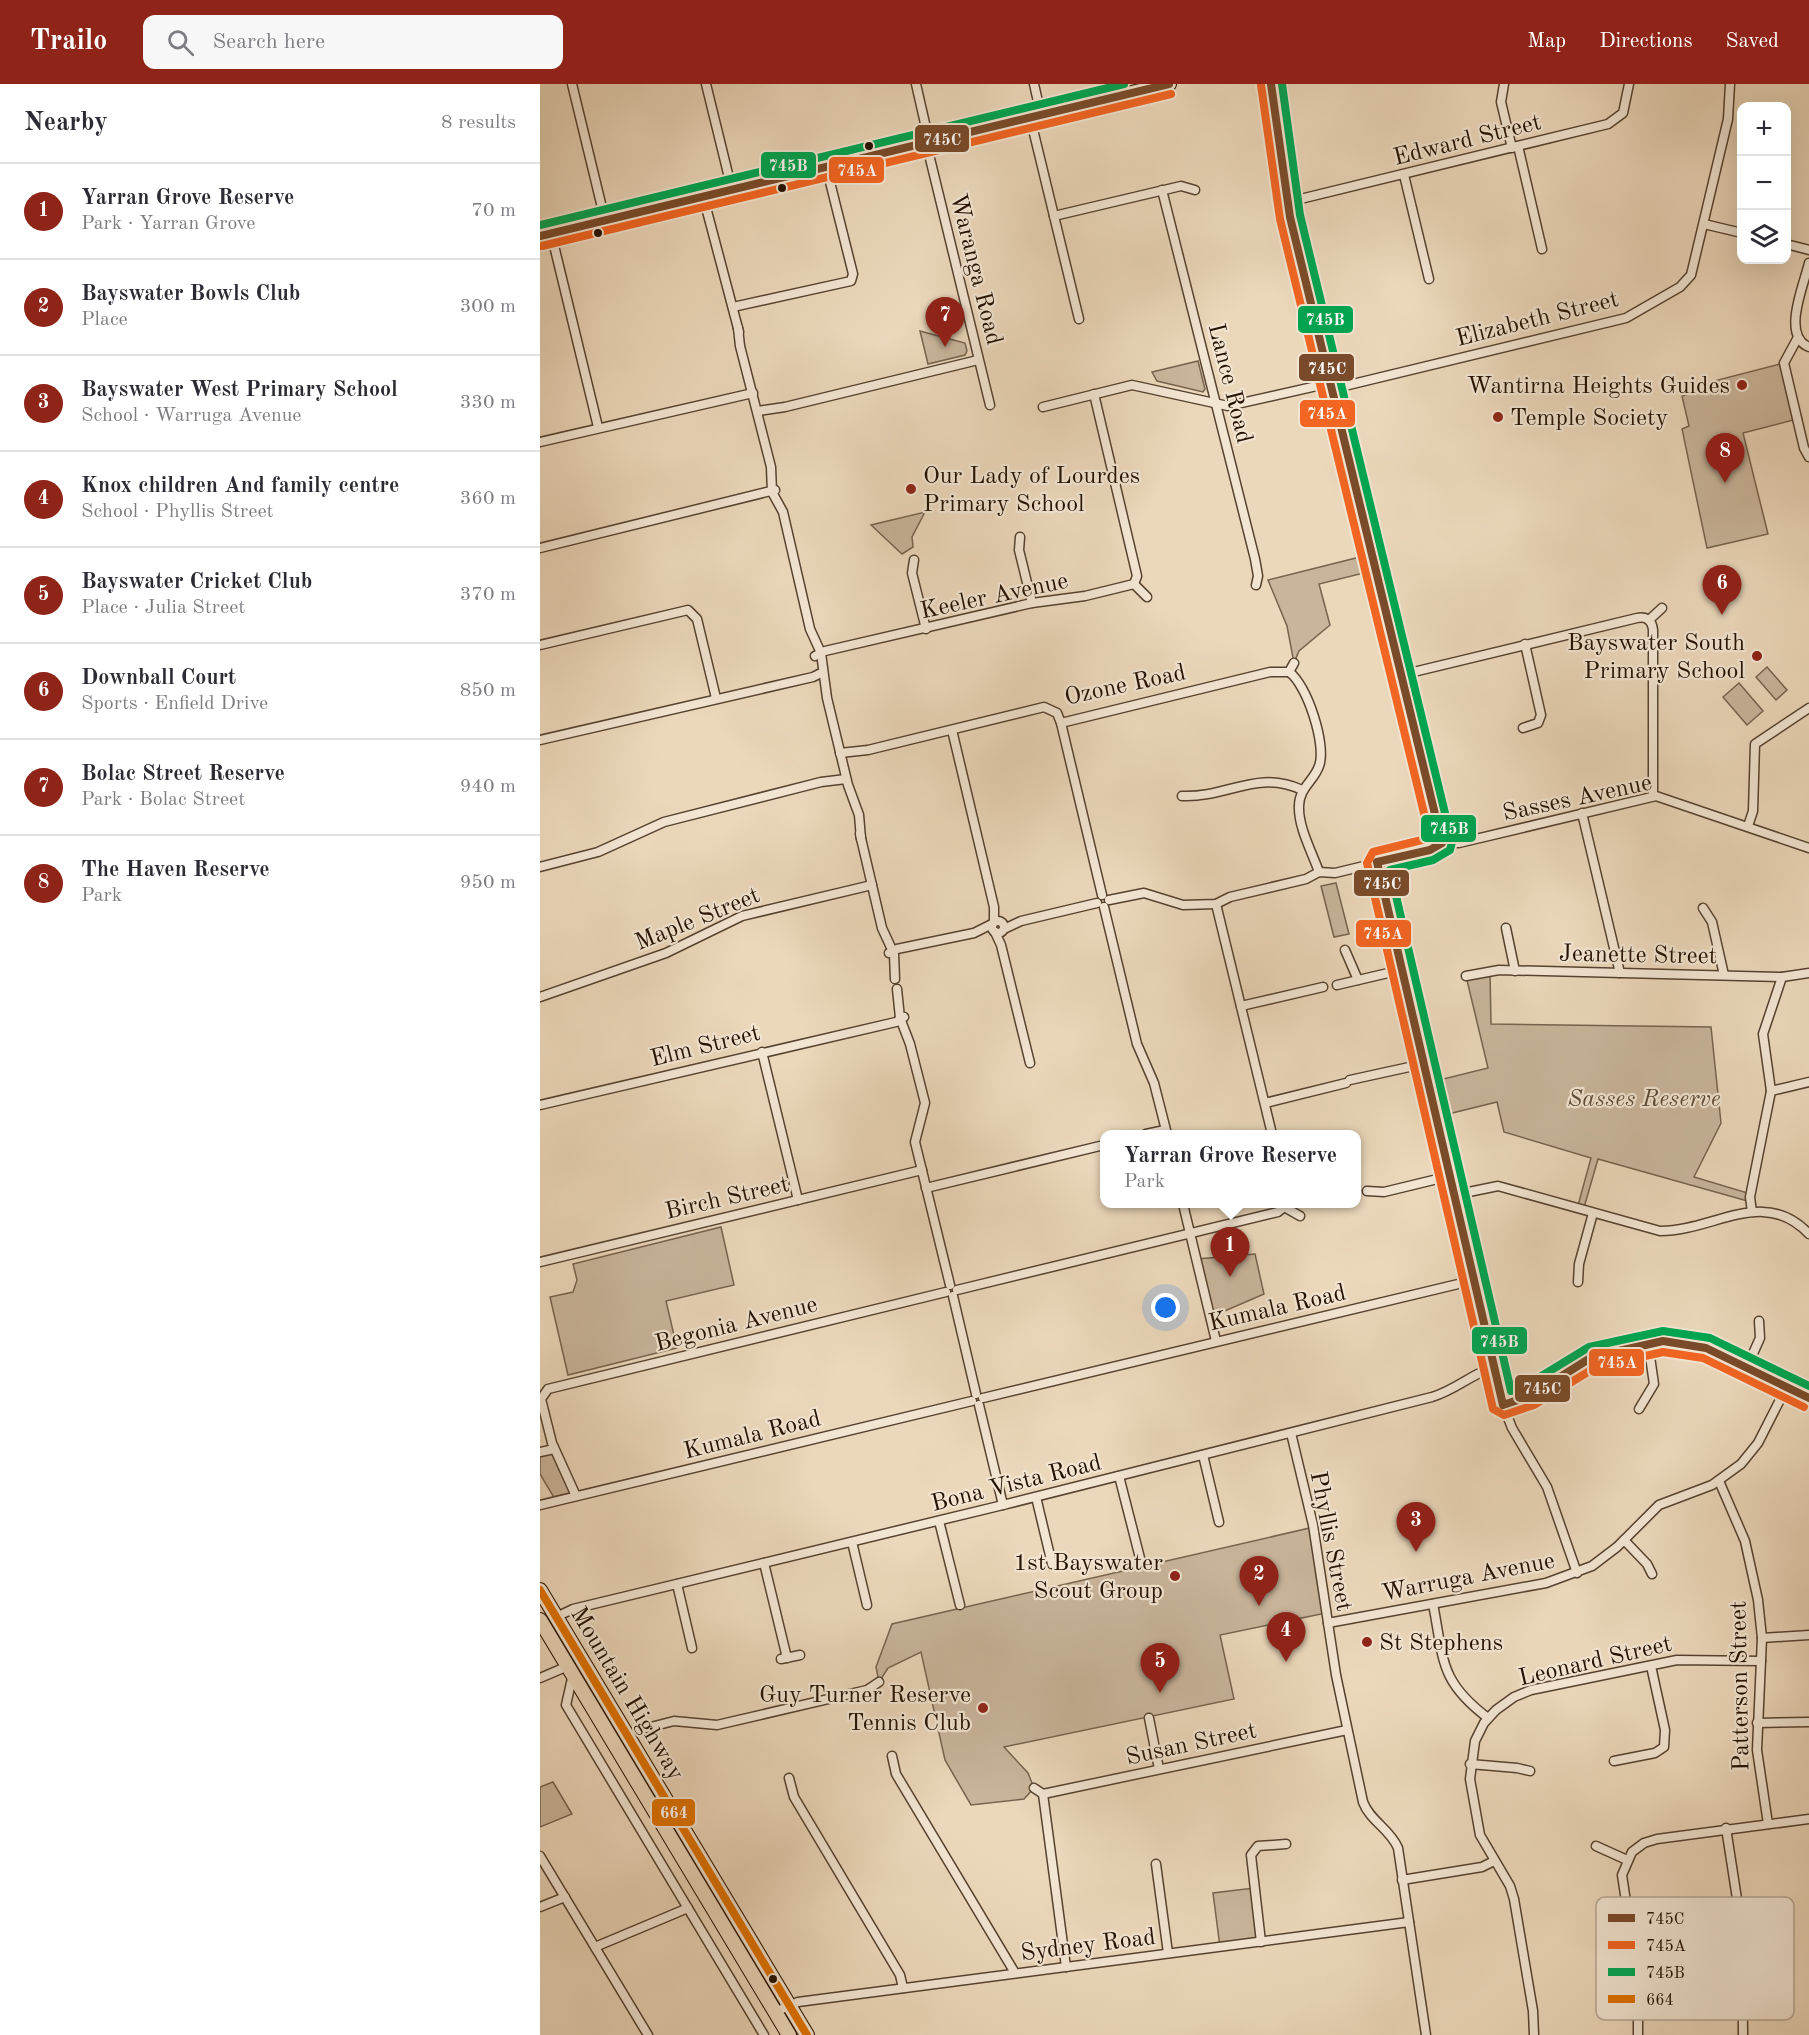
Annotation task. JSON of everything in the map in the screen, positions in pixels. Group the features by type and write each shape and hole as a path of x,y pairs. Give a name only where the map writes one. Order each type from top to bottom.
{"main road":[{"path":"545,235 1169,84"},
{"name":"Mountain Highway","path":"540,1590 807,2035"},
{"name":"Mountain Highway","path":"542,1623 789,2035"}],"street":[{"path":"572,84 605,220"},
{"path":"706,84 732,190"},
{"name":"Waranga Road","path":"916,84 990,405"},
{"path":"1034,84 1035,116 1054,216 1079,319"},
{"path":"1271,84 1288,202 1442,843"},
{"path":"1504,84 1501,102 1542,249"},
{"name":"Edward Street","path":"1288,202 1582,131 1618,119 1626,105 1629,84"},
{"name":"Elizabeth Street","path":"1043,407 1132,385 1217,404 1236,405 1331,386 1631,316 1688,280 1704,224 1728,119 1730,84"},
{"path":"734,310 851,281 853,274 826,166"},
{"path":"1404,175 1430,279"},
{"path":"1054,216 1181,186 1195,190"},
{"name":"Lance Road","path":"1162,190 1255,559 1258,576 1256,585"},
{"path":"706,196 738,328 748,357 752,387 771,467 776,477 774,492 783,512 810,629 819,655 818,673 827,698 884,941 892,953 890,967 903,1004 901,1018 910,1031 910,1044 925,1104 924,1117 915,1138 1004,1505"},
{"path":"1704,224 1737,233"},
{"path":"545,235 598,427"},
{"path":"1791,245 1809,250"},
{"path":"1809,263 1794,324 1798,340 1809,347"},
{"path":"1798,340 1784,363 1804,448 1809,458"},
{"path":"758,413 978,360"},
{"path":"540,441 729,396 752,387"},
{"path":"1094,394 1137,576 1134,584 1147,597"},
{"path":"540,548 774,492"},
{"path":"1020,537 1019,550 1032,603"},
{"path":"914,560 912,573 926,629"},
{"name":"Keeler Avenue","path":"819,655 1032,603 1085,596 1134,584"},
{"path":"1649,620 1662,608"},
{"path":"540,645 688,610 697,619 716,698"},
{"path":"1401,675 1637,618 1649,620"},
{"path":"1649,620 1653,630 1653,796"},
{"path":"1523,728 1538,723 1541,715 1525,644"},
{"path":"1294,663 1289,672 1299,682 1321,739 1319,767 1302,790 1299,799 1300,816 1319,872"},
{"name":"Ozone Road","path":"841,756 1044,707 1057,713 1061,723 1270,672 1289,672"},
{"path":"540,740 818,673"},
{"path":"1749,826 1753,811 1755,744 1809,708"},
{"path":"1061,723 1136,1041 1153,1079 1166,1130"},
{"path":"952,730 1029,1062"},
{"path":"540,867 598,852 664,822 821,782 846,779"},
{"path":"1182,796 1198,797 1269,780 1282,782 1302,790"},
{"name":"Sasses Avenue","path":"892,953 1144,893 1183,905 1216,904 1230,897 1306,879 1319,872 1335,873 1430,850 1442,843 1459,843 1653,796 1671,799 1809,848"},
{"path":"1582,813 1620,973"},
{"path":"1377,862 1503,1405 1512,1428 1547,1486 1577,1573"},
{"name":"Maple Street","path":"540,997 666,953 742,916 872,885"},
{"path":"1216,904 1271,1130"},
{"path":"1703,908 1712,922 1724,975"},
{"path":"1506,928 1515,971"},
{"path":"1345,950 1358,980"},
{"path":"1337,985 1401,970"},
{"name":"Jeanette Street","path":"1466,976 1493,970 1782,977 1809,973"},
{"path":"1752,1212 1750,1197 1771,1091 1763,1034 1782,977"},
{"path":"1241,1006 1323,987"},
{"name":"Elm Street","path":"540,1105 901,1018"},
{"path":"762,1052 798,1200"},
{"path":"1265,1103 1361,1077 1423,1064"},
{"path":"1361,1077 1364,1087"},
{"path":"1771,1091 1809,1083"},
{"path":"926,1188 1100,1145"},
{"name":"Birch Street","path":"540,1262 922,1170"},
{"path":"1367,1191 1384,1192 1450,1176"},
{"path":"1454,1195 1498,1186 1645,1228 1667,1231 1752,1212 1781,1213 1808,1231"},
{"path":"1184,1208 1216,1341"},
{"name":"Begonia Avenue","path":"554,1449 542,1399 544,1392 550,1388 1278,1212 1284,1208"},
{"name":"Begonia Avenue","path":"1290,1208 1300,1216"},
{"path":"1578,1282 1579,1264 1593,1213"},
{"name":"Kumala Road","path":"540,1505 1475,1280"},
{"path":"1747,1367 1760,1338 1759,1322"},
{"path":"1503,1405 1530,1396 1586,1360 1648,1343 1668,1341 1694,1344 1809,1398"},
{"path":"1639,1408 1654,1384 1648,1343"},
{"name":"Bona Vista Road","path":"542,1623 573,1609 1004,1505 1445,1394 1485,1370 1495,1367"},
{"name":"Warruga Avenue","path":"1328,1623 1546,1583 1577,1573 1600,1561 1659,1505 1719,1481 1741,1464 1754,1449 1787,1386"},
{"name":"Phyllis Street","path":"1291,1433 1313,1525 1347,1730 1363,1802 1369,1814 1394,1839 1426,2035"},
{"path":"540,1452 554,1449 576,1496"},
{"path":"1203,1455 1220,1522"},
{"path":"1119,1476 1141,1562"},
{"name":"Patterson Street","path":"1719,1481 1748,1550 1758,1600 1762,1638 1757,1724 1758,1765 1767,1824"},
{"path":"1036,1497 1052,1564"},
{"path":"939,1521 960,1605"},
{"path":"1624,1540 1647,1564 1652,1574"},
{"path":"852,1542 867,1605"},
{"path":"764,1563 784,1658 800,1655"},
{"path":"677,1584 692,1648"},
{"path":"1433,1604 1445,1666 1452,1684 1461,1695 1488,1718"},
{"path":"1762,1638 1809,1635"},
{"name":"Leonard Street","path":"1534,2035 1533,2011 1516,1908 1510,1886 1478,1830 1470,1764 1475,1741 1488,1718 1510,1700 1527,1692 1651,1666 1691,1659 1761,1661"},
{"path":"1614,1761 1655,1753 1664,1747 1665,1730 1651,1666"},
{"path":"540,1678 570,1670 566,1705 764,2035"},
{"path":"639,1730 674,1721 717,1725 867,1690 879,1682"},
{"path":"1149,1718 1160,1769"},
{"path":"1757,1724 1809,1722"},
{"name":"Susan Street","path":"1042,1794 1347,1730"},
{"path":"892,1756 896,1774 1015,1973"},
{"path":"1470,1764 1517,1768 1530,1772"},
{"path":"789,1778 794,1797 900,1975 903,1988"},
{"path":"1034,1788 1042,1794 1066,1967"},
{"path":"1625,1897 1622,1881 1627,1860 1636,1848 1648,1841 1726,1828 1809,1819"},
{"path":"1726,1828 1736,1897"},
{"path":"1261,1941 1251,1855 1258,1846 1286,1844"},
{"path":"1596,1846 1627,1860"},
{"path":"540,1856 648,2035"},
{"path":"1402,1880 1482,1867 1494,1861"},
{"path":"1156,1864 1168,1953"},
{"path":"540,1907 565,1897"},
{"path":"595,1947 688,1908"},
{"name":"Sydney Road","path":"775,2012 788,2004 1409,1922"}],"green space":[{"path":"920,331 965,343 967,351 965,355 928,364"},
{"path":"1198,361 1205,389 1203,392 1157,381 1152,372"},
{"path":"1784,363 1797,419 1743,433 1768,534 1707,548 1682,429 1689,426 1682,396 1712,388 1714,381"},
{"path":"925,512 912,537 913,547 902,554 871,525"},
{"path":"1372,554 1376,570 1319,584 1330,625 1299,651 1294,663 1287,626 1268,580"},
{"path":"1767,667 1787,690 1776,700 1756,677"},
{"path":"1739,683 1763,711 1747,725 1723,697"},
{"path":"1336,883 1349,934 1334,937 1321,886"},
{"name":"Sasses Reserve","path":"1490,971 1491,1024 1711,1027 1721,1123 1694,1177 1751,1194 1751,1202 1598,1159 1583,1211 1577,1209 1591,1158 1504,1132 1497,1102 1436,1117 1427,1083 1488,1068 1466,976"},
{"path":"721,1227 734,1285 666,1301 677,1348 568,1375 550,1297 573,1292 577,1280 573,1264"},
{"path":"1255,1254 1264,1294 1211,1317 1197,1259"},
{"path":"554,1449 576,1496 556,1501 540,1474 540,1452"},
{"path":"1314,1527 1326,1613 1220,1635 1234,1699 1004,1747 1028,1773 1034,1788 1024,1799 971,1805 945,1760 921,1652 888,1668 879,1682 876,1667 892,1624"},
{"path":"553,1782 572,1814 540,1827 540,1787"},
{"path":"1254,1888 1261,1942 1220,1947 1213,1893"}],"transit line":[{"name":"745B","path":"540,225 1124,84"},
{"name":"745C","path":"540,236 1169,84"},
{"name":"745C","path":"1271,84 1290,217 1442,843 1430,850 1377,862 1503,1405 1530,1396 1592,1357 1663,1341 1706,1348 1809,1398"},
{"name":"745B","path":"1282,84 1300,215 1452,842 1450,850 1433,860 1390,870 1511,1391 1525,1386 1589,1347 1663,1331 1710,1338 1809,1386"},
{"name":"745A","path":"1261,85 1280,219 1430,838 1373,852 1367,863 1493,1409 1504,1415 1534,1405 1596,1367 1663,1352 1703,1358 1804,1407"},
{"name":"745A","path":"542,246 1171,94"},
{"name":"664","path":"540,1590 807,2035"}],"place":[{"name":"Bolac Street Reserve","path":"945,347"},
{"name":"Wantirna Heights Guides","path":"1742,385"},
{"name":"Temple Society","path":"1498,417"},
{"name":"The Haven Reserve","path":"1725,483"},
{"name":"Our Lady of Lourdes Primary School","path":"911,489"},
{"name":"Downball Court","path":"1722,615"},
{"name":"Bayswater South Primary School","path":"1757,656"},
{"name":"Yarran Grove Reserve","path":"1230,1277"},
{"name":"Bayswater West Primary School","path":"1416,1552"},
{"name":"1st Bayswater Scout Group","path":"1175,1576"},
{"name":"Bayswater Bowls Club","path":"1259,1606"},
{"name":"St Stephens","path":"1367,1642"},
{"name":"Knox children And family centre","path":"1286,1662"},
{"name":"Bayswater Cricket Club","path":"1160,1693"},
{"name":"Guy Turner Reserve Tennis Club","path":"983,1708"}]}
